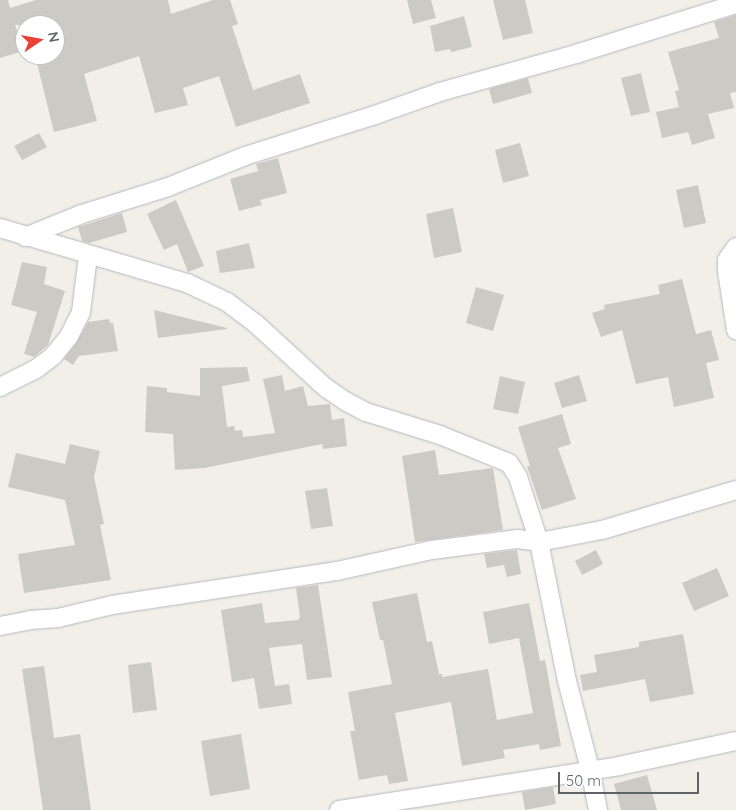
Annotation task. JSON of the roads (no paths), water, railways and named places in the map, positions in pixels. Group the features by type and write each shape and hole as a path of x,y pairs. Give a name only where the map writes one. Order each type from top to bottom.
{"street":[{"path":"24,237 82,214 168,187 245,156 375,115 440,92 576,54 736,4"},
{"path":"0,228 88,256 187,283 227,302 255,323 326,388 345,401 366,412 440,435 509,463 518,477 539,542 567,681 590,769 598,810"},
{"path":"736,247 727,260 736,330"},
{"path":"0,387 36,369 53,356 69,336 81,312 88,256"},
{"path":"0,626 30,620 58,618 112,605 337,571 432,550 518,539 539,542 602,530 736,490"},
{"path":"340,810 590,769 619,766 736,741"}]}
